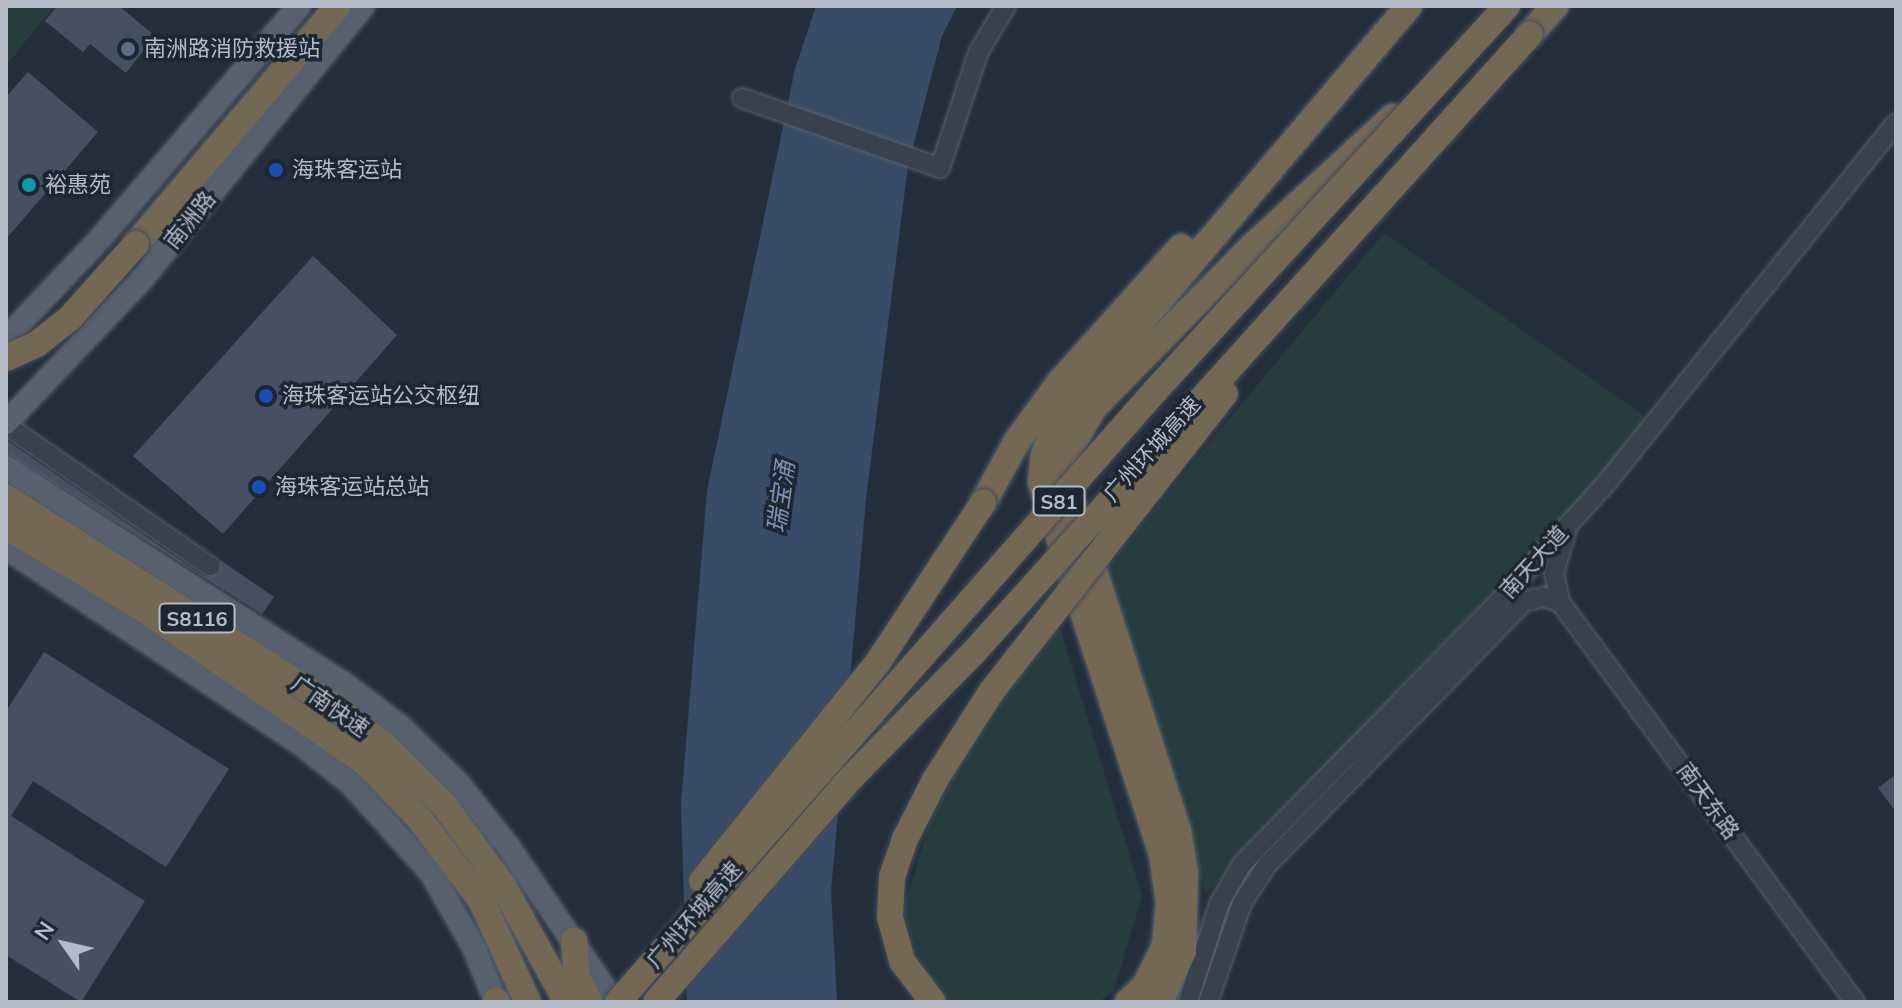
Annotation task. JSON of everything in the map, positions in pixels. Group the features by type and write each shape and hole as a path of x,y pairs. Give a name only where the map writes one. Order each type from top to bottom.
{"highway":[{"path":"6,358 37,344 70,318 338,6"},
{"path":"605,1002 878,662 983,503 1017,441 1114,317 1347,75 1409,6"},
{"name":"广州环城高速","path":"616,1002 1155,391 1507,6"},
{"path":"1160,1002 1183,951 1185,873 1178,831 1064,478 1063,461 1094,407 1253,246 1515,6"},
{"name":"广州环城高速","path":"656,1002 851,778 974,652 1555,6"},
{"path":"933,1002 902,961 890,917 892,877 935,780 991,692 1179,448 1530,34"},
{"path":"1128,1002 1145,986 1165,946 1169,902 1162,854 1041,482 1044,455 1057,421 1347,75"},
{"name":"广南快速","path":"6,498 334,706 375,754 481,900 528,1002"},
{"name":"广南快速","path":"6,526 375,754 445,806 503,886 567,1002"},
{"path":"574,941 577,977 589,1002"}],"main road":[{"path":"6,338 99,240 299,6"},
{"name":"南洲路","path":"6,424 143,278 363,6"},
{"path":"99,240 116,269 143,278"},
{"path":"6,323 42,301"},
{"path":"6,467 343,683 401,727 459,784 616,1002"},
{"path":"6,548 302,745 350,783 431,873 473,946 496,1002"}],"street":[{"path":"742,98 940,168 978,53 1006,6"},
{"name":"南天大道","path":"1188,1002 1219,904 1242,864 1570,523 1702,369 1896,123"},
{"path":"6,424 210,566"},
{"path":"1560,602 1554,573 1570,523"},
{"name":"南天大道","path":"1208,1002 1242,903 1283,846 1524,602 1543,597 1560,602"},
{"name":"南天东路","path":"1560,602 1855,1002"}],"green space":[{"path":"6,6 54,6 9,62 6,60"},
{"path":"1384,233 1646,417 1604,473 1206,894 1105,568"},
{"path":"1058,621 1142,896 1114,991 1098,1002 944,1002 916,970 903,911 933,811 983,726"}],"water":[{"name":"瑞宝涌","path":"816,6 957,6 942,36 908,165 866,499 831,891 837,1002 687,1002 681,803 707,491 795,69"}],"building":[{"path":"57,6 119,6 155,36 126,73 90,44 83,52 45,21"},
{"name":"裕惠苑","path":"28,72 98,132 6,239 6,97"},
{"name":"海珠客运站公交枢纽","path":"313,256 397,335 223,534 133,456"},
{"path":"6,440 203,576 219,573 220,560 274,597 262,614 6,453"},
{"path":"44,652 229,769 166,867 33,781 11,816 145,901 81,1002 6,955 6,711"},
{"path":"1896,774 1896,812 1878,788"}],"place":[{"name":"南洲路消防救援站","path":"128,49"},
{"name":"海珠客运站","path":"276,170"},
{"name":"裕惠苑","path":"29,185"},
{"name":"海珠客运站公交枢纽","path":"266,396"},
{"name":"海珠客运站总站","path":"259,487"}]}
